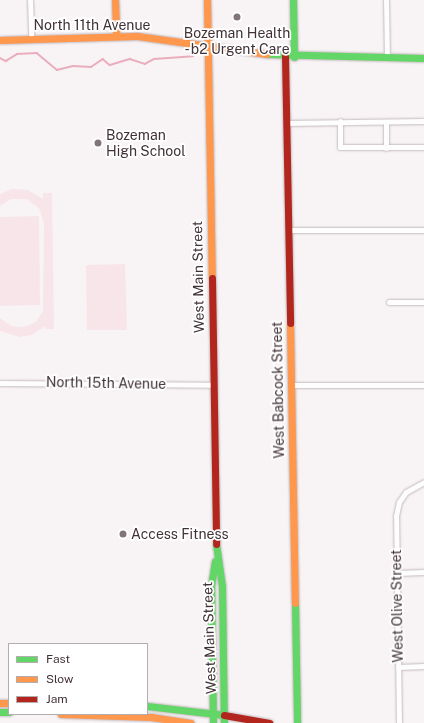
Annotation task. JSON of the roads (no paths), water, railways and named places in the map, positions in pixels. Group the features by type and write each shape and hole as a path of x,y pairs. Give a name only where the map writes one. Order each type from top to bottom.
{"main road":[{"path":"115,0 116,36"},
{"name":"West Main Street","path":"207,0 212,385 216,553 222,586 224,723"},
{"path":"293,0 294,57"},
{"name":"North 11th Avenue","path":"0,40 31,37 152,37 207,46 294,57 424,58"},
{"name":"West Babcock Street","path":"285,56 297,723"},
{"name":"West Main Street","path":"212,723 211,586 216,553"},
{"path":"148,706 212,714 224,714 269,723"},
{"path":"91,715 151,717 191,723"}],"street":[{"path":"30,0 31,37"},
{"path":"386,0 387,58"},
{"path":"286,123 340,121 424,121"},
{"path":"340,121 340,147 424,147"},
{"path":"386,122 386,148"},
{"path":"288,230 424,230"},
{"path":"389,302 424,302"},
{"name":"North 15th Avenue","path":"0,383 212,385"},
{"path":"291,385 424,385"},
{"name":"West Olive Street","path":"399,723 396,516 399,502 406,492 424,482"},
{"path":"397,572 424,572"},
{"path":"398,667 424,666"}],"waterway":[{"path":"0,58 6,61 17,54 37,53 57,70 73,66 91,67 103,59 110,65 130,59 145,64 154,59 193,56"}],"place":[{"name":"Bozeman Health - b2 Urgent Care","path":"237,17"},
{"name":"Bozeman High School","path":"98,143"},
{"name":"Access Fitness","path":"123,534"}]}
